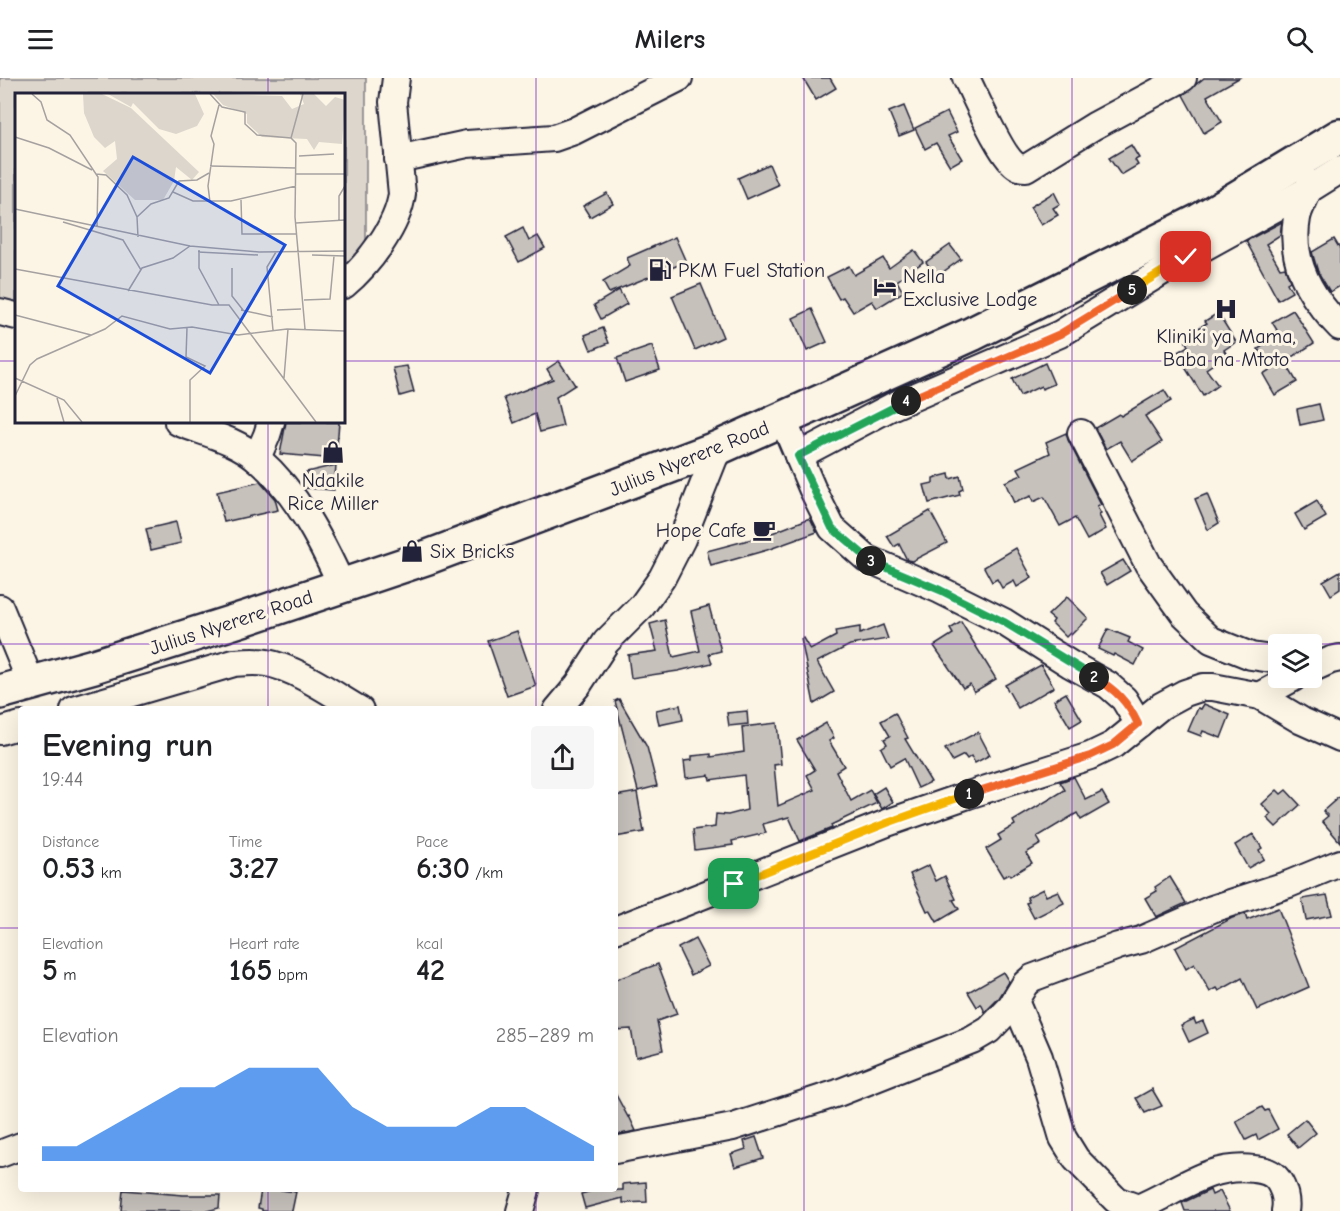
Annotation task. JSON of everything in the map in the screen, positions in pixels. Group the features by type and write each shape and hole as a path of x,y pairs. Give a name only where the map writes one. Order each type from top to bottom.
{"highway":[{"name":"Julius Nyerere Road","path":"0,692 116,659 428,557 718,448 972,334 1189,226 1340,136"}],"street":[{"path":"345,284 356,275 378,246 400,208 402,194 393,102 396,78"},
{"path":"398,159 467,144 554,138 574,131 680,78"},
{"path":"966,78 1011,162 1026,168 1094,126 1183,78"},
{"path":"1306,156 1310,176 1308,190 1298,213 1295,230 1299,257 1308,288 1315,300 1340,327"},
{"path":"798,456 893,406 1060,334 1186,257 1340,170"},
{"path":"0,312 15,316"},
{"path":"783,420 832,528 866,558 940,590 1004,622 1061,659 1107,685 1124,699 1138,724"},
{"path":"181,423 220,437 257,458 293,497 308,519 342,586"},
{"path":"257,458 271,423"},
{"path":"1081,433 1148,564 1184,614 1211,640 1251,656 1268,659"},
{"path":"560,706 578,685 606,642 642,606 658,584 682,539 718,448"},
{"path":"0,608 31,683"},
{"path":"88,706 234,663 252,662 270,663 290,671 353,706"},
{"path":"618,929 887,823 1090,756 1113,745 1161,705 1203,687 1260,696 1302,721 1340,738"},
{"path":"1260,696 1275,688"},
{"path":"0,731 18,726"},
{"path":"618,1149 734,1127 849,1089 972,1040 990,1030 1015,1001 1025,984 1043,972 1141,940 1212,909 1269,891 1340,863"},
{"path":"1015,1001 1043,1068 1063,1138 1076,1159 1116,1200 1138,1208 1200,1176 1216,1170 1242,1167 1273,1174 1284,1192 1285,1211"},
{"path":"0,1154 18,1147"},
{"path":"520,1211 525,1192"}],"shaded area":[{"path":"0,78 366,78 366,243 345,276 345,93 15,93 15,313 0,310"}],"building":[{"path":"803,78 830,78 836,88 816,100"},
{"path":"1204,78 1239,78 1207,96 1222,122 1204,133 1183,95"},
{"path":"904,106 914,130 899,136 889,112"},
{"path":"947,112 957,132 948,136 962,159 950,166 936,143 925,149 915,128"},
{"path":"1131,145 1139,158 1135,160 1138,165 1121,175 1109,158"},
{"path":"769,164 778,185 747,199 738,178"},
{"path":"1054,192 1060,204 1053,208 1058,215 1041,225 1030,207"},
{"path":"607,193 613,204 590,217 583,206"},
{"path":"1282,222 1280,235 1266,244 1280,268 1285,267 1290,281 1287,283 1292,292 1278,300 1246,241"},
{"path":"523,228 529,241 538,236 545,248 519,262 506,237"},
{"path":"675,237 686,262 609,293 603,282 630,266 627,258"},
{"path":"1334,239 1340,249 1340,286 1330,292 1318,272 1312,252"},
{"path":"950,245 961,259 936,277 926,262"},
{"path":"914,250 923,262 897,281 903,292 877,308 872,301 853,312 843,297 839,299 827,277 849,266 854,275 883,258 889,268"},
{"path":"701,284 723,337 695,350 672,296"},
{"path":"619,290 627,304 601,319 594,305"},
{"path":"812,309 827,342 807,351 793,318"},
{"path":"1293,310 1314,343 1285,362 1297,382 1275,395 1263,374 1271,369 1258,349 1280,335 1272,322"},
{"path":"1218,313 1236,342 1224,350 1227,355 1206,369 1218,385 1203,396 1176,353 1188,346 1185,340 1192,336 1190,333"},
{"path":"603,328 609,343 591,350 585,335"},
{"path":"652,346 660,370 625,382 617,358"},
{"path":"559,361 575,385 556,397 563,426 540,432 535,414 514,423 504,398 553,379 547,369"},
{"path":"1045,363 1054,384 1042,389 1041,386 1020,396 1012,379"},
{"path":"407,366 414,392 400,396 393,368"},
{"path":"1164,390 1171,401 1145,416 1162,442 1132,461 1120,441 1106,449 1095,428 1119,414 1121,416"},
{"path":"1319,404 1323,420 1300,425 1297,409"},
{"path":"286,423 339,423 336,459 280,454"},
{"path":"1066,433 1101,505 1097,507 1106,529 1087,540 1075,518 1060,526 1044,497 1033,502 1031,496 1014,503 1005,482 1022,475 1018,468 1050,453 1046,442"},
{"path":"336,465 334,490 305,488 306,472"},
{"path":"949,474 950,479 960,476 963,489 959,491 960,495 929,503 924,485 933,483 933,478"},
{"path":"260,482 275,499 278,510 224,522 217,492"},
{"path":"1207,494 1219,523 1208,530 1195,499"},
{"path":"1317,501 1326,517 1304,530 1295,514"},
{"path":"930,511 947,543 912,561 907,560 899,544 894,547 887,536"},
{"path":"810,518 817,532 767,550 711,566 707,551 767,535"},
{"path":"176,522 181,543 151,550 146,529"},
{"path":"1016,548 1032,578 1017,587 1014,581 1002,588 997,579 992,582 984,567"},
{"path":"1123,560 1130,571 1107,585 1100,573"},
{"path":"1340,571 1340,589 1331,595 1323,581"},
{"path":"1067,597 1088,618 1066,637 1052,623 1054,620 1048,615"},
{"path":"709,606 721,651 709,654 712,663 631,678 628,655 657,651 650,624 665,620 673,657 700,651 691,611"},
{"path":"961,622 996,679 974,692 970,684 963,688 934,646 953,634 950,629"},
{"path":"883,625 888,639 850,645 817,662 834,692 814,704 801,639 803,638 810,650 836,636 835,631 860,627 860,634"},
{"path":"1108,629 1130,638 1128,642 1143,650 1135,665 1098,649"},
{"path":"517,631 536,686 507,696 488,641"},
{"path":"1041,665 1054,687 1018,708 1005,685"},
{"path":"1066,693 1082,720 1070,727 1054,700"},
{"path":"619,699 647,747 657,786 638,791 615,701"},
{"path":"1204,704 1230,715 1221,738 1203,731 1201,736 1188,731 1198,708 1201,709"},
{"path":"680,705 683,720 659,725 656,710"},
{"path":"747,711 748,724 729,726 727,713"},
{"path":"895,713 908,738 905,739 931,782 918,788 904,758 890,766 881,748 887,744 884,739 890,736 881,721"},
{"path":"777,723 781,764 774,765 778,806 815,790 807,775 815,770 797,740 826,723 834,738 829,741 844,766 836,771 851,801 870,790 877,803 831,825 832,828 800,841 789,817 763,824 766,833 732,841 733,845 695,850 693,830 715,827 716,814 728,815 747,810 744,775 710,780 709,775 686,778 684,761 692,760 692,756 711,754 711,757 744,752 742,727"},
{"path":"978,732 990,755 975,763 971,756 967,759 964,755 952,761 945,749"},
{"path":"1074,777 1086,800 1102,792 1109,804 1081,820 1077,813 1037,837 1041,844 1026,853 1032,863 1010,876 1009,874 1003,877 986,849 1001,840 998,835 1015,825 1013,821 1065,790 1060,782"},
{"path":"884,787 893,802 882,809 873,794"},
{"path":"1277,790 1281,794 1286,790 1300,805 1276,827 1267,818 1271,814 1262,804"},
{"path":"637,792 644,832 618,836 618,795"},
{"path":"1340,796 1340,842 1322,821 1328,816 1323,811"},
{"path":"1253,834 1262,848 1259,850 1264,859 1248,868 1235,845"},
{"path":"929,865 936,881 945,876 956,899 953,900 959,909 937,922 930,910 927,911 910,874"},
{"path":"1170,877 1186,903 1156,917 1145,898 1157,891 1155,887"},
{"path":"1043,889 1046,896 1058,891 1064,903 1034,918 1026,903 1029,902 1027,897"},
{"path":"1327,895 1332,915 1306,920 1302,899"},
{"path":"1278,908 1309,987 1257,1010 1242,978 1219,991 1217,988 1210,992 1194,964 1186,969 1175,948 1232,918 1245,914 1247,920"},
{"path":"695,939 709,966 691,975 678,948"},
{"path":"658,964 677,1014 657,1021 663,1050 636,1057 631,1029 618,1030 618,979"},
{"path":"1003,972 1009,982 999,998 985,1012 981,1004 977,1007 968,992"},
{"path":"1194,1019 1196,1024 1203,1021 1208,1033 1189,1042 1181,1025"},
{"path":"1152,1089 1162,1106 1145,1113 1136,1098"},
{"path":"618,1099 629,1116 636,1131 618,1134"},
{"path":"1262,1107 1265,1111 1268,1110 1278,1129 1258,1140 1256,1135 1246,1140 1236,1121"},
{"path":"1305,1119 1316,1133 1298,1148 1287,1134"},
{"path":"756,1137 763,1158 735,1167 731,1154 746,1149 744,1141"},
{"path":"646,1182 647,1202 623,1203 623,1198 585,1208 581,1194 618,1192 618,1190 623,1190 623,1184"},
{"path":"1210,1190 1212,1195 1220,1191 1230,1211 1185,1211 1182,1203"},
{"path":"123,1192 220,1195 219,1208 207,1211 121,1211"},
{"path":"261,1192 296,1192 292,1211 262,1211 258,1208"}],"place":[{"name":"PKM Fuel Station","path":"660,270"},
{"name":"Nella Exclusive Lodge","path":"885,287"},
{"name":"Kliniki ya Mama, Baba na Mtoto","path":"1226,309"},
{"name":"Ndakile Rice Miller","path":"333,452"},
{"name":"Hope Cafe","path":"764,530"},
{"name":"Six Bricks","path":"412,551"}],"route":[{"path":"734,884 887,823 1090,756 1113,745 1138,724 1132,710 1116,691 1036,644 1004,622 940,590 866,558 832,528 798,456 893,406 1060,334 1186,257"}]}
